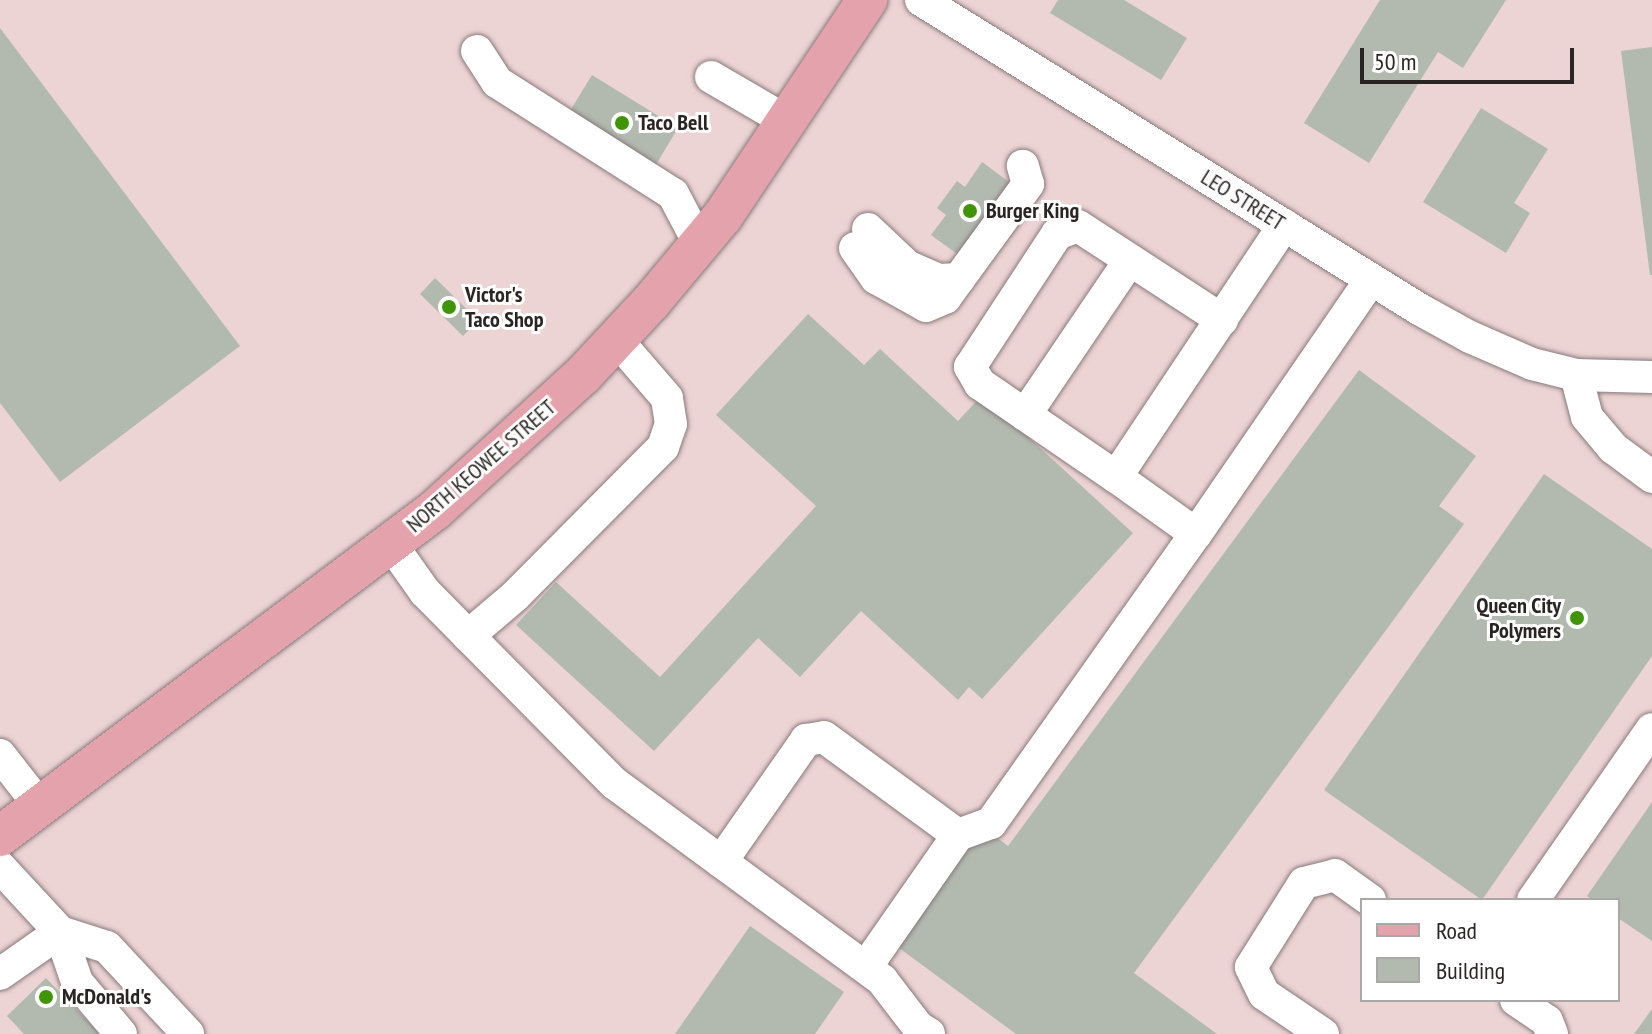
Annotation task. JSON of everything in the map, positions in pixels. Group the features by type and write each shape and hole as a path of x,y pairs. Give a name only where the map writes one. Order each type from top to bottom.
{"main road":[{"name":"NORTH KEOWEE STREET","path":"0,836 391,544 508,447 616,339 700,245 723,216 867,0"}],"street":[{"name":"LEO STREET","path":"921,0 1470,337 1532,364 1576,375 1652,377"},
{"path":"477,51 497,82 673,194 700,245"},
{"path":"711,77 785,120"},
{"path":"861,239 876,278 926,306 945,298 1028,184 1023,166"},
{"path":"1116,477 1284,225"},
{"path":"1196,534 980,384 970,367 1057,234 1078,226 1222,320"},
{"path":"1025,415 1130,260"},
{"path":"866,967 958,835 991,823 1196,534 1371,279"},
{"path":"468,636 515,596 663,447 671,424 667,398 616,339"},
{"path":"1576,375 1587,417 1613,448 1652,477"},
{"path":"391,544 425,592 614,783 882,980 920,1032"},
{"path":"1534,898 1652,729"},
{"path":"721,862 806,740 824,737 958,835"},
{"path":"0,755 39,805"},
{"path":"0,867 60,932 77,982 121,1034"},
{"path":"1323,1034 1264,994 1251,967 1304,883 1335,875 1367,898"},
{"path":"0,974 60,932"},
{"path":"60,932 107,947 188,1034"},
{"path":"1519,1002 1547,1021 1552,1034"}],"shaded area":[{"path":"0,0 1652,0 1652,1034 0,1034"}],"building":[{"path":"1058,0 1124,0 1187,38 1161,80 1050,13"},
{"path":"1380,0 1506,0 1463,68 1438,52 1369,163 1304,123"},
{"path":"0,28 240,346 60,482 0,403"},
{"path":"1652,47 1652,275 1650,275 1621,51"},
{"name":"Taco Bell","path":"592,75 678,128 651,173 565,119"},
{"path":"1481,108 1548,149 1514,203 1530,213 1506,253 1423,202"},
{"name":"Burger King","path":"982,162 1016,187 964,259 931,235 946,215 937,208 957,181 965,187"},
{"name":"Victor's Taco Shop","path":"435,278 478,320 463,336 420,294"},
{"path":"808,314 864,365 880,349 958,421 982,395 1133,533 982,699 969,687 958,700 861,611 800,677 758,638 654,751 516,625 556,582 660,677 816,506 716,415"},
{"path":"1359,370 1476,456 1439,506 1464,524 1134,973 1217,1034 1016,1034 895,945 982,826 1008,846"},
{"path":"1544,474 1652,549 1652,656 1483,898 1324,790"},
{"path":"1652,802 1652,941 1620,919 1620,898 1587,896"},
{"path":"750,926 844,992 815,1034 675,1034"},
{"name":"McDonald's","path":"46,978 100,1034 24,1034 7,1016"},
{"path":"1652,1009 1652,1034 1634,1034"}],"place":[{"name":"Taco Bell","path":"622,123"},
{"name":"Burger King","path":"970,211"},
{"name":"Victor's Taco Shop","path":"449,307"},
{"name":"Queen City Polymers","path":"1577,618"},
{"name":"McDonald's","path":"46,997"}]}
